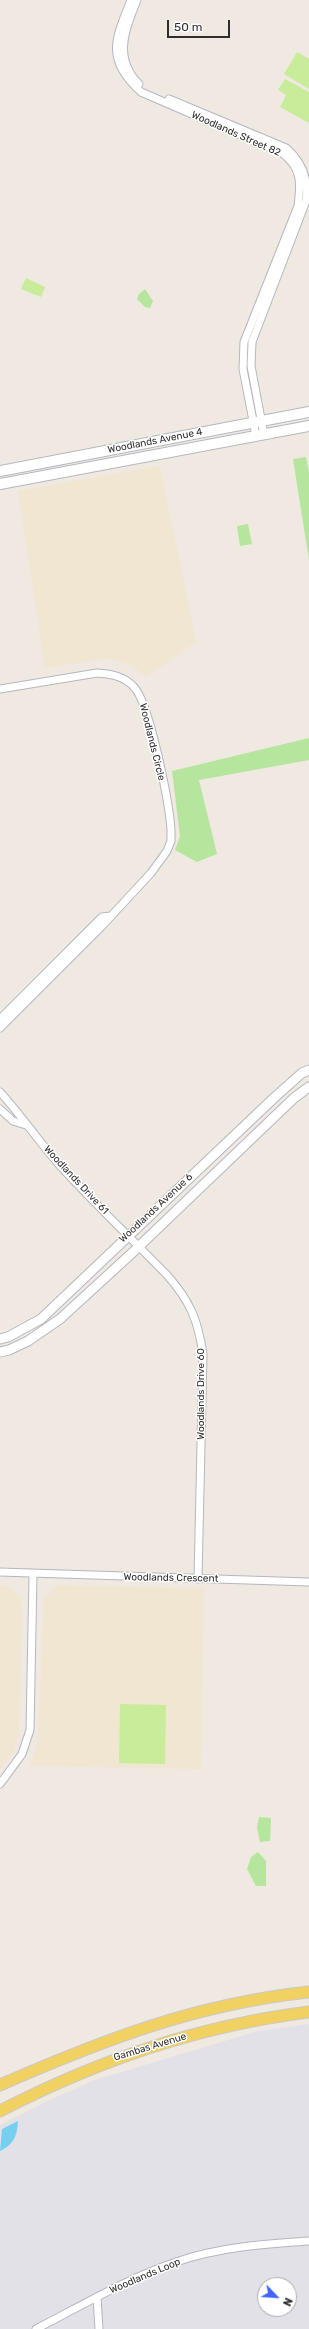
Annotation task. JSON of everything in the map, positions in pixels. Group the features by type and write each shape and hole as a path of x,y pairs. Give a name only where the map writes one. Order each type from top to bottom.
{"main road":[{"name":"Woodlands Avenue 4","path":"0,471 309,412"},
{"name":"Woodlands Avenue 4","path":"0,484 309,426"},
{"name":"Gambas Avenue","path":"0,2085 100,2043 157,2023 247,2001 309,1992"},
{"name":"Gambas Avenue","path":"0,2111 62,2080 162,2042 266,2017 309,2012"}],"street":[{"name":"Woodlands Street 82","path":"131,0 117,35 116,48 116,56 127,79 141,92 286,148 299,161 307,181 306,201 252,342 250,366 260,435"},
{"name":"Woodlands Street 82","path":"137,0 127,25 122,48 124,60 133,78 143,88 205,117"},
{"name":"Woodlands Circle","path":"0,689 81,675 112,674 124,679 134,687 143,701 170,821 171,841 167,851 151,873 0,1028"},
{"name":"Woodlands Circle","path":"0,1019 102,917 110,916"},
{"name":"Woodlands Avenue 6","path":"0,1339 8,1337 41,1319 127,1235 275,1096 302,1073 309,1070"},
{"name":"Woodlands Avenue 6","path":"0,1352 9,1350 28,1341 60,1319 139,1246 232,1155 294,1098 309,1087"},
{"name":"Woodlands Drive 61","path":"0,1092 21,1114 26,1125 64,1170 127,1235"},
{"name":"Woodlands Drive 61","path":"0,1109 13,1122 26,1125"},
{"name":"Woodlands Drive 60","path":"127,1235 183,1293 192,1308 200,1333 203,1354 198,1579"},
{"name":"Woodlands Crescent","path":"0,1572 32,1575 309,1582"},
{"path":"1,1780 22,1754 30,1730 32,1575"},
{"name":"Woodlands Loop","path":"36,2329 97,2298 176,2262 236,2247 309,2241"},
{"path":"97,2298 99,2329"}],"shaded area":[{"path":"160,466 196,642 146,677 134,667 113,659 103,659 45,668 18,491"},
{"path":"58,1585 204,1589 201,1769 30,1766 38,1741 44,1599"},
{"path":"0,1586 8,1587 18,1594 21,1600 22,1618 19,1732 14,1751 0,1770"},
{"path":"309,2024 309,2329 0,2329 0,2125 45,2102 95,2080 258,2031"}],"green space":[{"path":"297,52 309,59 309,89 284,74"},
{"path":"285,79 309,92 309,123 280,107 286,95 278,90"},
{"path":"26,278 45,287 41,297 21,289"},
{"path":"145,289 153,301 150,308 145,307 137,299 139,294"},
{"path":"306,457 309,473 309,560 293,459"},
{"path":"248,524 252,544 240,546 237,526"},
{"path":"309,738 309,760 199,780 217,854 197,862 175,850 180,836 172,771"},
{"path":"120,1704 166,1705 165,1764 119,1763"},
{"path":"259,1817 271,1818 270,1841 260,1842 257,1827"},
{"path":"258,1852 266,1861 266,1886 256,1886 247,1869 251,1857"}],"water":[{"path":"18,2121 14,2139 9,2145 0,2151 2,2129"}]}
